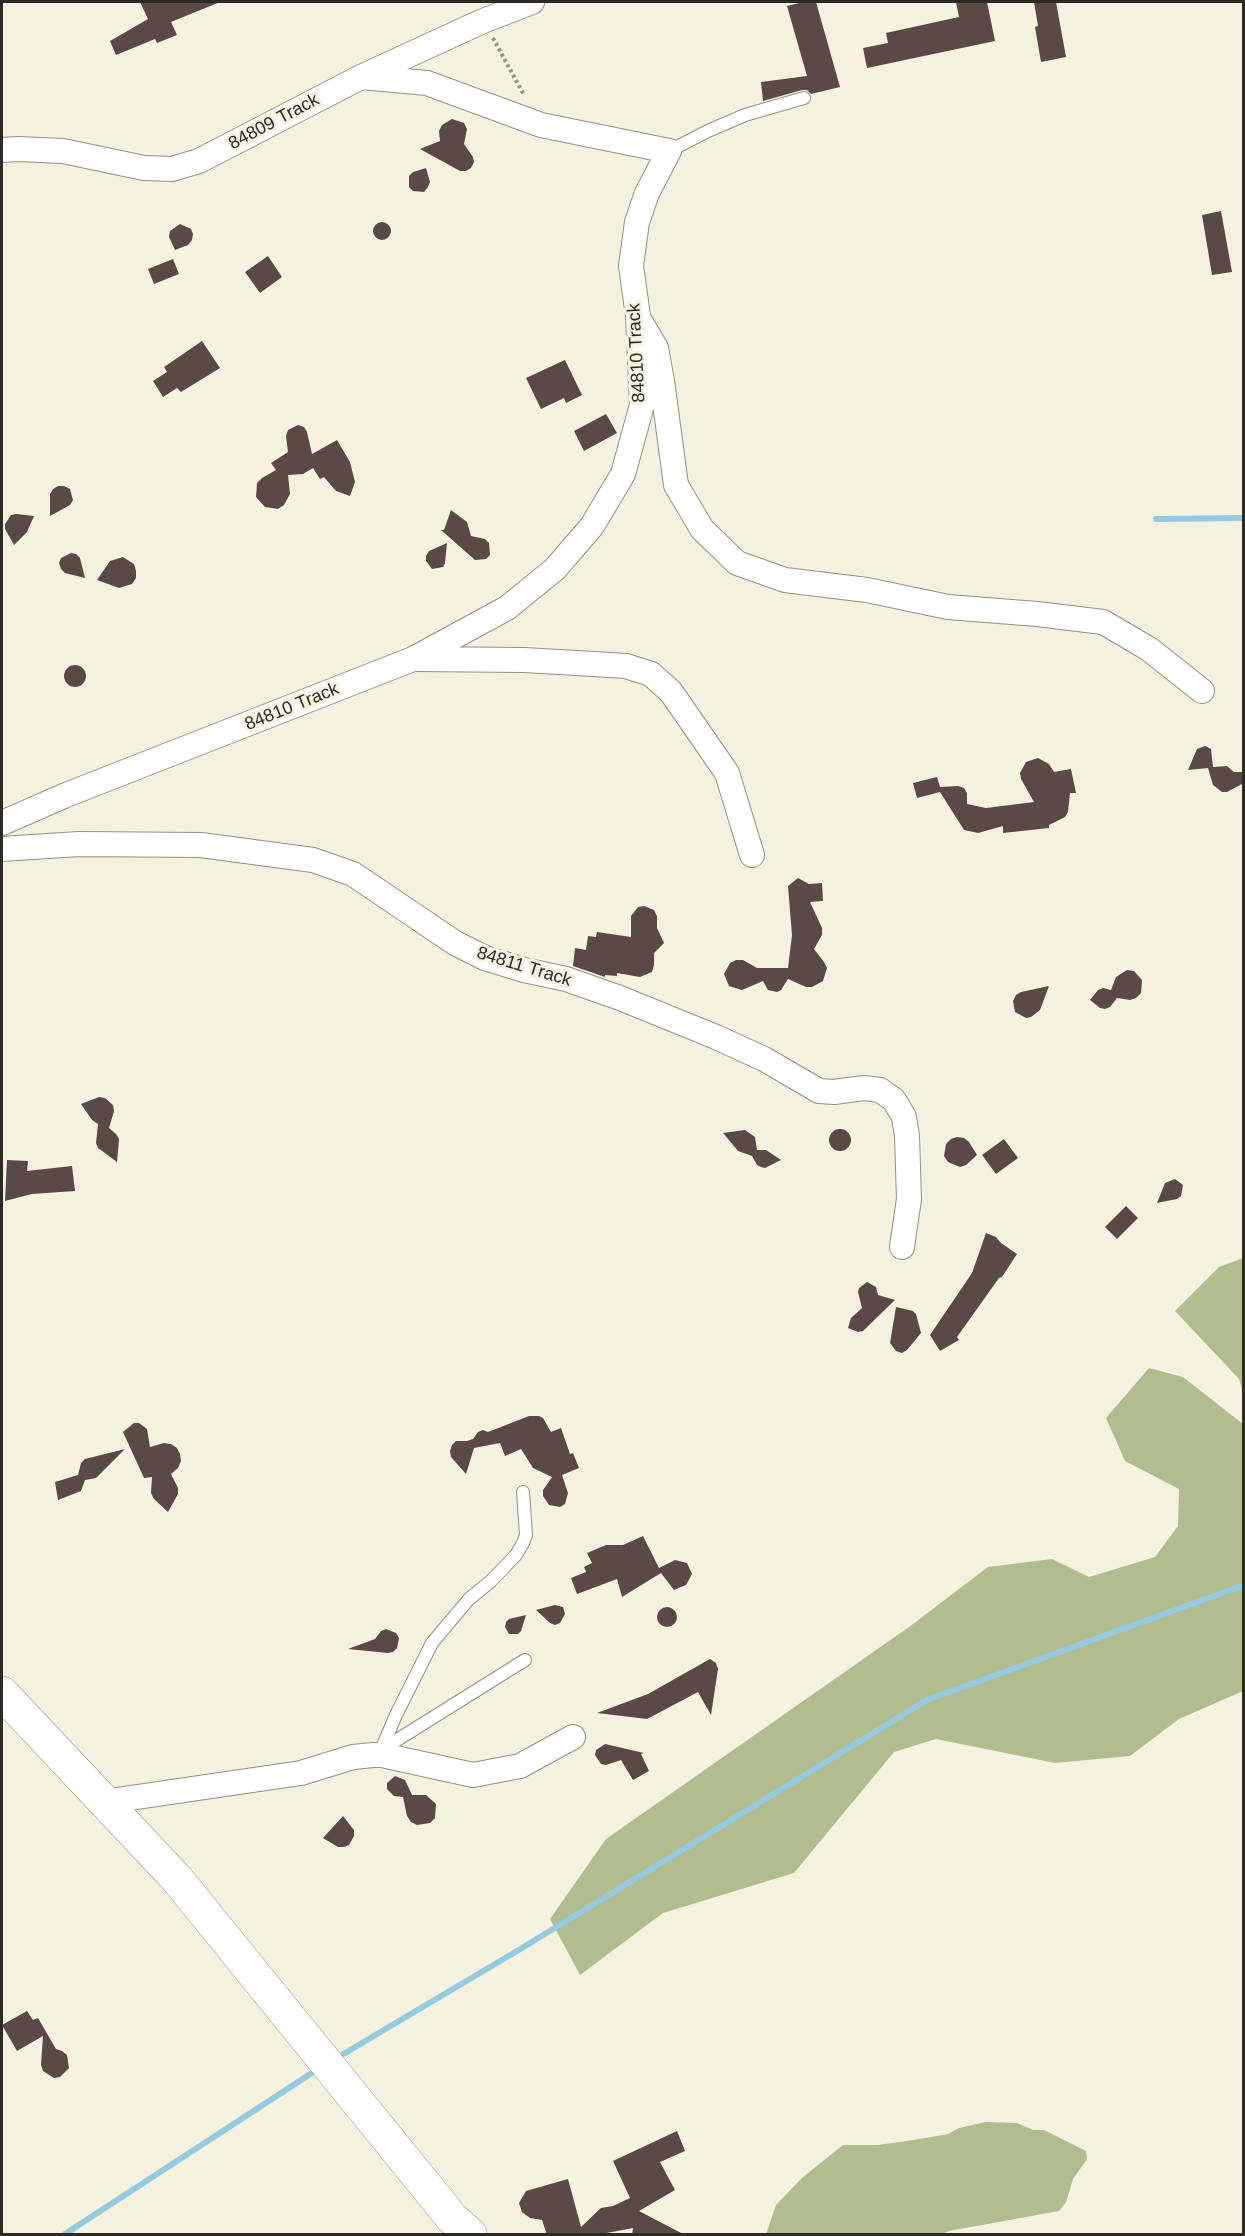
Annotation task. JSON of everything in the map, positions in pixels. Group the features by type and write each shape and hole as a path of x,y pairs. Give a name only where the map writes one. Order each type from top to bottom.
{"street":[{"name":"84809 Track","path":"2,150 63,151 144,168 172,169 199,161 361,77 483,21 532,2"},
{"path":"361,77 427,83 541,126 669,151"},
{"name":"84810 Track","path":"2,823 66,795 413,658 507,608 555,569 592,526 624,474 642,405 638,316 631,266 637,222 647,193 669,151"},
{"path":"638,316 656,348 676,485 702,530 737,563 785,580 867,590 948,607 1103,622 1149,649 1202,691"},
{"path":"413,658 524,660 626,666 651,674 671,692 726,773 752,855"},
{"name":"84811 Track","path":"2,849 79,844 201,845 313,860 353,874 455,943 485,958 524,970 566,979 620,998 764,1059 819,1091 834,1092 864,1088 880,1090 894,1100 904,1117 907,1137 909,1199 902,1247"},
{"path":"2,1693 177,1879 452,2218 470,2235"},
{"path":"103,1802 289,1775 353,1757 377,1753 473,1775 520,1766 573,1737"}],"lane":[{"path":"669,151 745,115 804,98"},
{"path":"377,1753 432,1642 469,1599 516,1556 523,1544 526,1535 523,1492"},
{"path":"377,1753 525,1660"}],"path":[{"path":"483,21 541,126"}],"green space":[{"path":"1244,1258 1243,1392 1239,1379 1175,1311 1219,1267"},
{"path":"1149,1368 1183,1377 1243,1424 1243,1691 1179,1719 1130,1756 1055,1763 936,1739 894,1752 794,1873 663,1913 580,1975 550,1919 606,1839 909,1627 988,1567 1052,1559 1089,1577 1155,1557 1178,1526 1179,1489 1125,1461 1106,1418"},
{"path":"986,2122 1017,2123 1033,2130 1044,2130 1086,2151 1087,2159 1073,2179 1066,2202 1059,2211 942,2234 766,2234 776,2205 802,2178 843,2145 878,2145 914,2140 948,2134 959,2128"}],"building":[{"path":"140,2 220,2 171,22 177,35 157,43 155,39 116,55 110,41 148,19"},
{"path":"816,2 840,87 811,94 807,90 802,90 763,101 761,82 807,76 787,6"},
{"path":"956,2 987,2 995,41 867,68 863,48 888,43 886,33 959,17"},
{"path":"1034,2 1056,2 1066,57 1041,62 1035,27 1038,26"},
{"path":"452,119 464,123 467,129 464,144 474,162 466,171 460,171 420,149 440,141 439,131 442,125"},
{"path":"426,168 430,182 428,187 424,192 413,191 409,187 409,176 413,172"},
{"path":"1221,211 1232,272 1212,275 1202,215"},
{"path":"378,222 386,222 391,227 389,238 378,240 373,235 373,227"},
{"path":"180,224 191,229 192,240 188,245 175,250 169,237 170,231"},
{"path":"268,256 282,277 260,293 245,272"},
{"path":"173,259 179,274 154,284 148,269"},
{"path":"202,341 220,368 181,392 177,388 163,397 153,381 167,372 164,367"},
{"path":"565,360 582,395 566,403 564,398 541,409 526,378"},
{"path":"606,414 617,433 584,451 574,431"},
{"path":"298,425 304,427 307,432 312,454 337,440 350,462 355,482 350,496 336,491 324,477 320,479 313,468 303,474 288,475 290,494 284,505 278,509 265,507 256,497 257,483 276,470 271,463 288,452 286,436 288,430"},
{"path":"58,486 70,489 73,500 70,505 50,516 50,494"},
{"path":"451,510 467,522 471,536 485,539 489,543 490,555 486,559 475,560 441,530 444,530"},
{"path":"11,515 34,516 27,532 14,545 5,529 5,524"},
{"path":"447,543 443,567 432,569 426,561 426,556 429,551"},
{"path":"71,553 80,558 85,578 65,573 61,569 59,563 61,558"},
{"path":"123,557 134,564 136,578 132,584 119,588 97,580 110,561"},
{"path":"75,665 83,668 86,676 83,684 75,687 67,684 64,676 67,668"},
{"path":"1205,746 1211,749 1213,767 1227,766 1234,772 1244,772 1244,783 1227,792 1222,792 1213,785 1208,768 1188,770 1197,749"},
{"path":"1038,758 1049,764 1054,772 1071,769 1076,793 1070,793 1068,812 1065,817 1049,825 1049,828 1003,833 1003,826 978,833 964,830 940,792 917,798 913,783 937,777 940,787 964,788 967,793 967,804 986,808 1034,802 1020,773 1026,762"},
{"path":"798,878 809,884 822,883 823,901 810,902 822,928 822,935 814,949 827,968 823,981 812,987 806,987 788,979 777,992 768,990 763,981 742,990 729,986 724,974 730,963 736,960 743,960 757,968 788,968 792,935 788,886"},
{"path":"644,906 654,910 657,916 657,928 664,943 654,953 652,972 640,977 617,973 617,976 605,975 605,977 573,966 575,948 586,950 588,936 596,937 597,932 631,937 631,916 638,907"},
{"path":"1127,970 1134,971 1142,980 1141,993 1136,998 1130,1000 1117,998 1110,1007 1105,1009 1090,1000 1098,990 1103,988 1111,990 1116,977"},
{"path":"1049,986 1040,1010 1031,1017 1026,1018 1015,1012 1013,1001 1016,995"},
{"path":"99,1097 105,1098 113,1105 114,1111 109,1128 119,1139 117,1162 98,1148 96,1143 98,1124 92,1120 81,1104"},
{"path":"840,1129 848,1132 851,1140 848,1148 840,1151 832,1148 829,1140 832,1132"},
{"path":"745,1130 755,1137 757,1150 766,1150 781,1160 765,1168 761,1167 757,1165 752,1156 738,1151 723,1133"},
{"path":"957,1137 969,1142 977,1155 966,1165 960,1167 948,1162 944,1156 946,1144"},
{"path":"1004,1139 1018,1158 996,1174 982,1155"},
{"path":"7,1160 28,1161 27,1171 72,1166 75,1191 32,1194 5,1201"},
{"path":"1175,1179 1183,1185 1181,1196 1157,1203 1165,1183"},
{"path":"1126,1206 1138,1218 1117,1239 1105,1227"},
{"path":"986,1233 996,1237 1017,1254 957,1337 959,1340 940,1351 930,1335 972,1273"},
{"path":"867,1282 876,1287 878,1295 895,1300 863,1331 858,1332 848,1328 851,1318 862,1308 858,1292 859,1288"},
{"path":"896,1307 913,1311 916,1314 921,1333 902,1353 896,1351 890,1343"},
{"path":"529,1416 543,1418 551,1432 561,1428 570,1454 573,1453 579,1468 562,1475 568,1493 565,1504 560,1507 549,1505 543,1496 543,1490 552,1477 533,1468 521,1449 505,1456 500,1443 474,1448 466,1474 451,1457 450,1451 456,1441 473,1439 478,1432 483,1430 488,1432"},
{"path":"134,1423 139,1423 147,1429 150,1447 164,1443 171,1444 180,1454 181,1461 178,1468 171,1474 178,1488 178,1494 168,1512 154,1499 151,1493 152,1477 144,1478 123,1432"},
{"path":"125,1449 96,1478 85,1480 81,1491 58,1500 55,1482 78,1475 81,1463 85,1459"},
{"path":"643,1536 659,1568 675,1560 687,1563 692,1574 686,1585 674,1590 661,1573 622,1597 617,1579 577,1594 571,1578 586,1572 584,1567 592,1563 587,1553 606,1545 623,1545"},
{"path":"555,1605 563,1607 565,1614 560,1623 555,1625 536,1610"},
{"path":"663,1607 671,1607 677,1613 677,1621 671,1627 663,1627 657,1621 657,1613"},
{"path":"526,1615 521,1631 518,1634 509,1634 505,1627 506,1622 509,1619"},
{"path":"386,1629 396,1633 399,1638 397,1648 393,1652 348,1649 375,1639 381,1631"},
{"path":"710,1659 716,1663 718,1669 711,1715 698,1692 647,1719 597,1713 648,1694"},
{"path":"605,1744 644,1753 641,1754 649,1771 633,1780 621,1760 606,1765 601,1764 595,1755 596,1750"},
{"path":"395,1776 405,1780 412,1795 426,1795 436,1804 435,1818 430,1823 417,1825 411,1822 407,1816 403,1797 394,1796 387,1789 387,1783"},
{"path":"343,1816 354,1830 354,1836 349,1845 338,1847 323,1838"},
{"path":"27,2011 33,2020 38,2018 56,2049 67,2055 69,2068 60,2077 54,2078 43,2071 41,2065 43,2036 17,2051 2,2025"},
{"path":"677,2131 685,2151 660,2162 675,2190 639,2211 685,2235 632,2235 633,2228 596,2235 547,2235 542,2220 530,2218 522,2212 519,2203 526,2191 568,2179 581,2227 601,2208 613,2206 630,2198 613,2161"}],"waterway":[{"path":"1156,519 1244,518"},
{"path":"335,2059 522,1948 927,1700 1244,1585"},
{"path":"65,2234 318,2069"}]}
